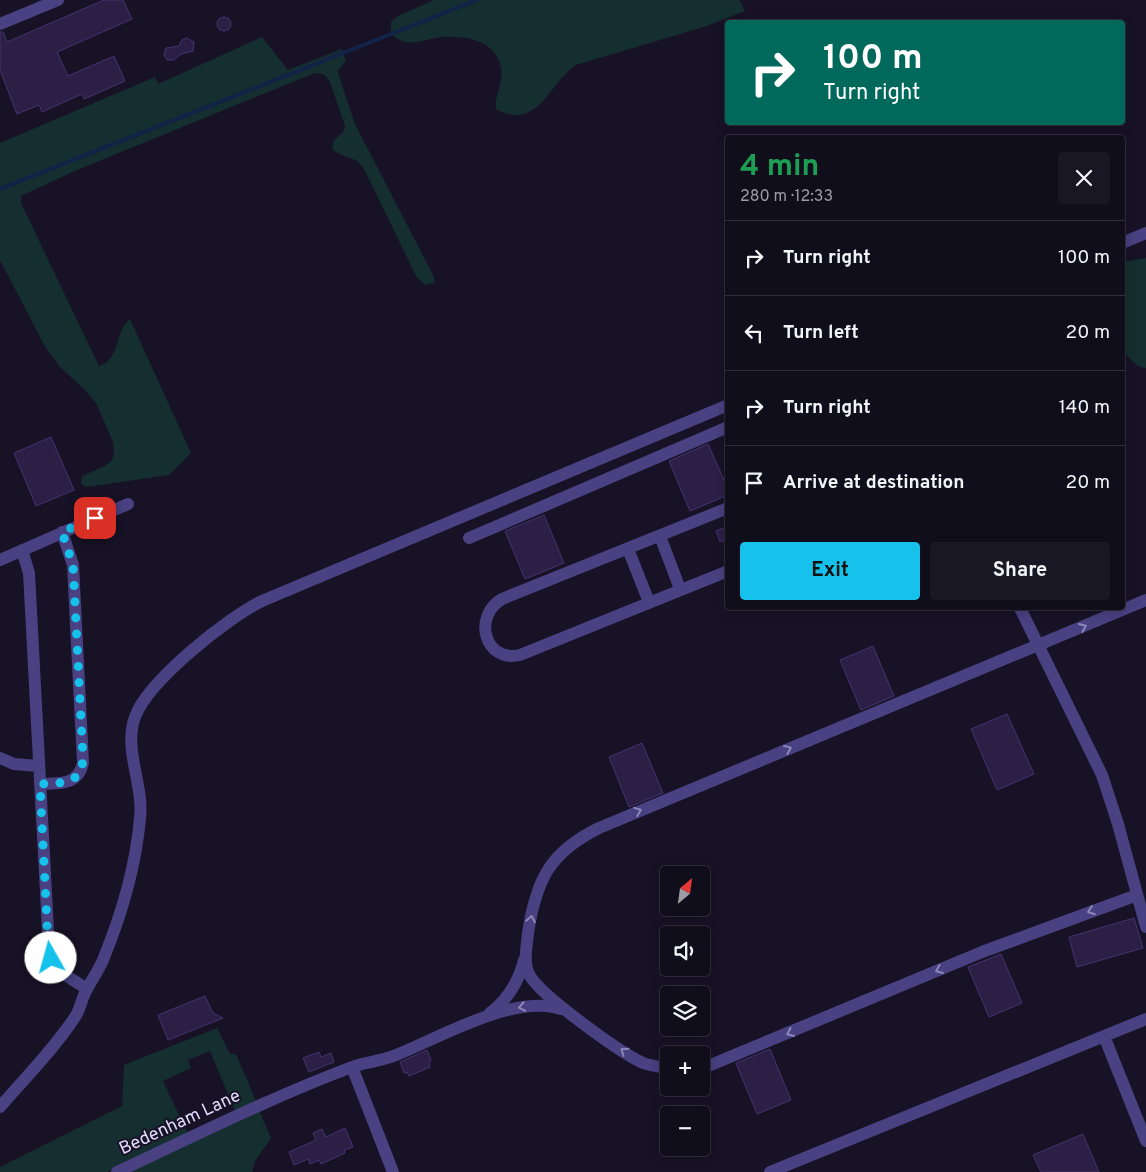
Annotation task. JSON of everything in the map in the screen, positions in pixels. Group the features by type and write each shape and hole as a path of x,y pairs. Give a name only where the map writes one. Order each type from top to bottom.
{"street":[{"path":"0,24 58,0"},
{"path":"1125,241 1146,232"},
{"path":"0,1108 73,1020 87,989 103,961 118,919 138,831 141,800 132,738 135,716 155,687 210,635 234,617 267,599 725,406"},
{"path":"469,538 725,429"},
{"path":"0,560 128,504"},
{"path":"725,509 500,600 486,616 485,635 491,645 497,650 516,656 725,572"},
{"path":"40,784 69,782 77,776 83,763 73,565 62,532"},
{"path":"660,536 680,589"},
{"path":"628,549 649,602"},
{"path":"22,550 29,573 50,954 59,971 87,989"},
{"path":"1125,609 1146,600"},
{"path":"1021,610 1096,762 1139,888 1146,927"},
{"path":"660,1066 637,1060 566,1011 534,983 526,968 526,953 532,910 540,881 556,858 580,837 980,668 1123,610"},
{"path":"0,758 14,764 39,766"},
{"path":"710,1065 1139,888"},
{"path":"479,1020 497,1008 506,998 520,974 526,953"},
{"path":"479,1020 527,1006 545,1005 566,1011"},
{"path":"770,1172 1146,1019"},
{"name":"Bedenham Lane","path":"117,1172 258,1107 352,1067 394,1056 479,1020"},
{"path":"1104,1036 1146,1141"},
{"path":"352,1067 393,1172"}],"green space":[{"path":"434,0 739,0 745,11 707,26 576,65 566,73 541,103 532,110 522,114 510,114 496,109 496,99 502,73 498,59 493,51 486,46 461,37 404,42 391,34 391,22 398,16"},
{"path":"262,37 288,70 342,49 346,61 338,70 339,76 355,124 434,277 434,283 425,285 417,278 360,163 333,150 334,141 344,131 345,126 330,82 326,76 320,73 315,73 77,170 21,196 21,203 99,366 111,358 125,324 130,319 191,453 169,475 86,487 81,484 82,476 105,466 111,461 114,455 113,442 96,403 59,366 43,343 0,260 0,143 155,77 158,84"},
{"path":"1146,258 1146,368 1138,366 1125,352 1125,262"},
{"path":"217,1028 230,1054 236,1054 256,1101 235,1111 210,1051 188,1060 191,1068 163,1081 188,1134 107,1172 0,1172 0,1167 122,1106 124,1065"},
{"path":"259,1110 271,1138 255,1161 252,1172 127,1172"}],"building":[{"path":"104,0 123,0 132,19 57,52 68,76 114,56 125,81 84,99 82,94 42,112 39,105 17,114 0,70 0,32 3,32 7,42"},
{"path":"224,17 229,19 231,24 229,29 224,31 219,29 217,24 219,19"},
{"path":"187,38 194,42 193,51 181,54 174,60 167,60 164,55 166,48 179,46 182,40"},
{"path":"51,437 74,490 36,506 14,453"},
{"path":"708,444 725,482 725,496 690,511 669,461"},
{"path":"544,515 564,563 525,579 505,531"},
{"path":"725,527 725,540 720,542 716,531"},
{"path":"873,646 894,696 861,710 840,660"},
{"path":"1007,714 1034,774 997,790 971,729"},
{"path":"642,743 663,793 629,807 609,757"},
{"path":"1134,918 1143,948 1077,967 1069,937"},
{"path":"1001,954 1022,1003 989,1017 968,967"},
{"path":"205,996 213,1013 223,1018 168,1040 158,1015"},
{"path":"770,1049 791,1100 757,1114 736,1063"},
{"path":"427,1050 431,1060 429,1063 430,1067 409,1076 407,1072 404,1073 400,1062"},
{"path":"319,1052 321,1057 331,1053 334,1062 309,1072 303,1058"},
{"path":"345,1128 353,1147 344,1150 345,1153 321,1164 319,1160 310,1164 308,1159 294,1165 289,1152 316,1140 313,1133 322,1129 326,1137"},
{"path":"1083,1134 1099,1172 1041,1172 1033,1155"}],"waterway":[{"path":"0,189 477,0"}],"route":[{"path":"51,958 48,943 40,784 69,782 80,772 83,763 73,565 70,551 62,532 95,518"}]}
